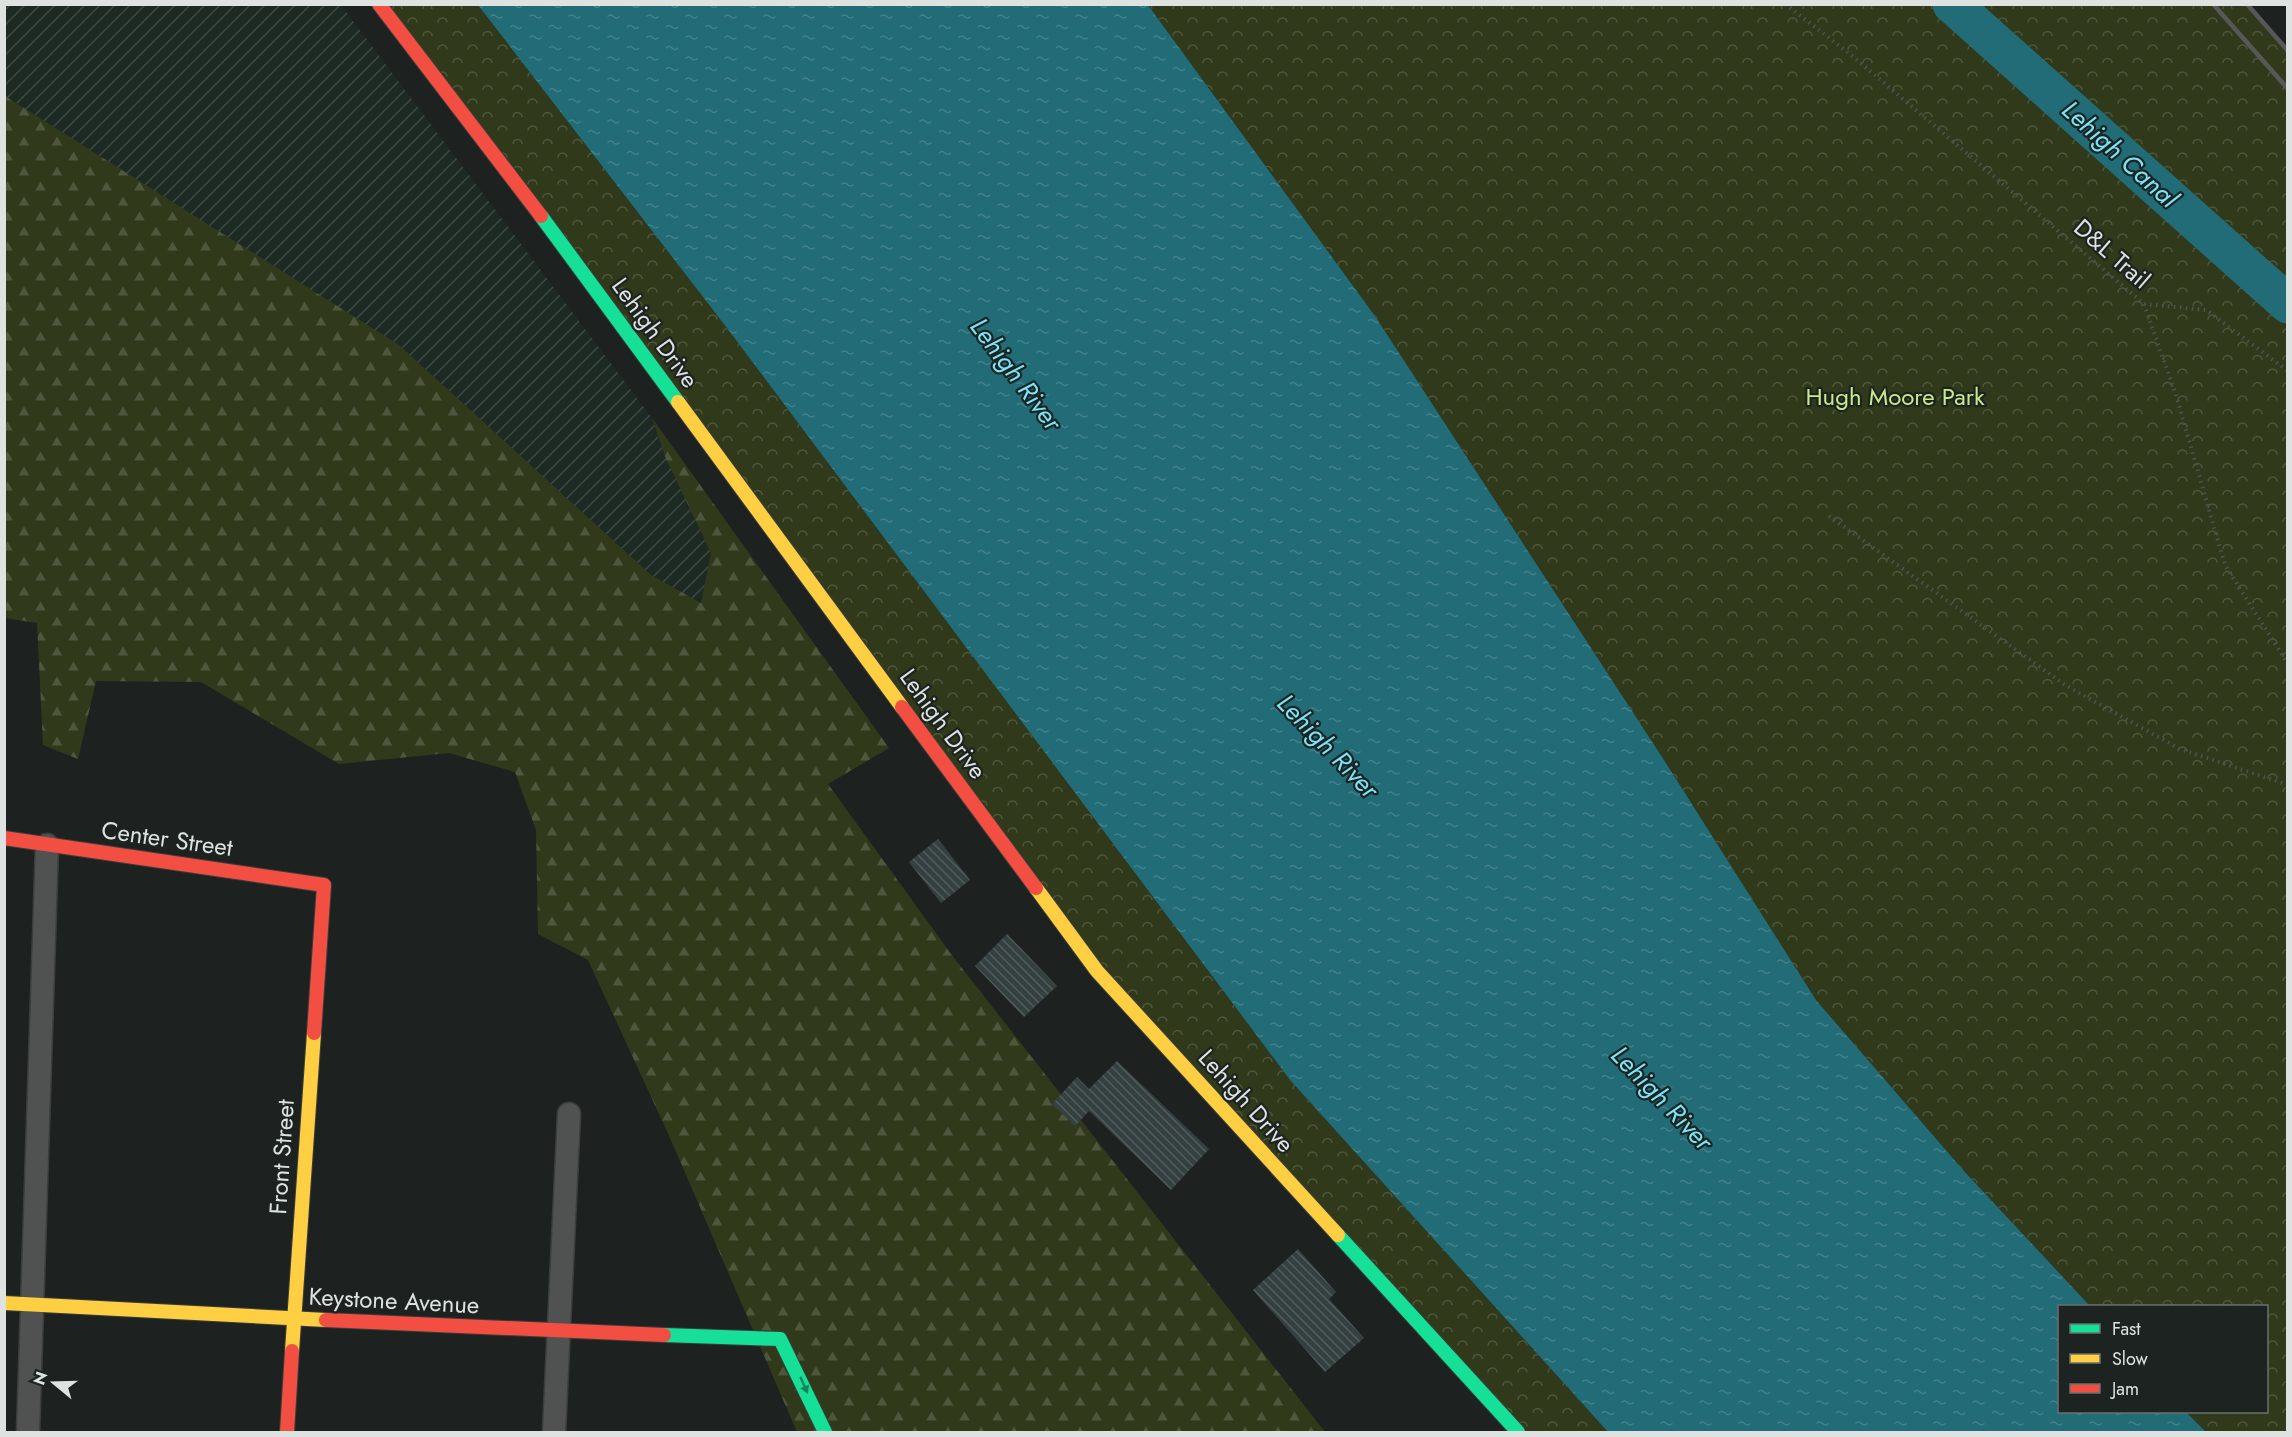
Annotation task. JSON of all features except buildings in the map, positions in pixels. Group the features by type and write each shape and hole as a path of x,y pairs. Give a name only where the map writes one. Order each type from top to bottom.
{"street":[{"name":"Lehigh Drive","path":"379,4 540,215 1097,970 1518,1432"},
{"name":"Center Street","path":"4,838 324,885"},
{"name":"Front Street","path":"287,1432 324,885"},
{"name":"Keystone Avenue","path":"4,1303 560,1332 780,1339 797,1370 825,1432"}],"lane":[{"path":"28,1432 34,1304 47,845"},
{"path":"554,1432 569,1114"}],"path":[{"name":"D&L Trail","path":"1785,4 1850,54 2144,304 2176,395 2225,565 2288,664"},
{"path":"2144,304 2206,310 2288,371"},
{"path":"1830,516 2065,685 2180,749 2288,785"}],"shaded area":[{"path":"4,5 341,5 652,418 666,459 711,553 701,603 651,575 167,199 5,96"}],"green space":[{"name":"Hugh Moore Park","path":"2247,4 2287,51 2287,1432 2206,1432 2187,1413 2268,1413 2268,1305 2089,1305 1964,1171 1816,1000 1664,760 1375,316 1148,5"},
{"path":"379,5 478,5 730,332 1290,1080 1608,1432 1518,1432 1097,971"},
{"path":"5,96 399,345 651,575 701,603 711,553 666,459 652,418 889,748 828,784 951,954 1325,1432 797,1432 671,1140 588,960 538,934 536,830 515,772 449,753 339,764 201,682 96,681 78,759 43,745 37,623 5,618"}],"water":[{"name":"Lehigh River","path":"478,5 1148,5 1375,316 1664,760 1816,1000 1964,1171 2089,1305 2058,1305 2058,1413 2187,1413 2206,1432 1608,1432 1290,1080 730,332"}],"waterway":[{"name":"Lehigh Canal","path":"1952,4 2288,304"}],"railway":[{"path":"2213,4 2288,89"},
{"path":"2247,4 2288,51"}],"traffic: fast":[{"path":"541,216 678,402"},
{"path":"1338,1235 1518,1432"},
{"path":"664,1335 780,1339 825,1432"}],"traffic: slow":[{"path":"678,402 902,707"},
{"path":"1036,888 1097,971 1338,1235"},
{"path":"292,1351 314,1033"},
{"path":"4,1303 326,1320"}],"traffic: jam":[{"path":"379,4 541,216"},
{"path":"902,707 1036,888"},
{"path":"4,838 324,885 314,1033"},
{"path":"326,1320 664,1335"},
{"path":"287,1432 292,1351"}]}
